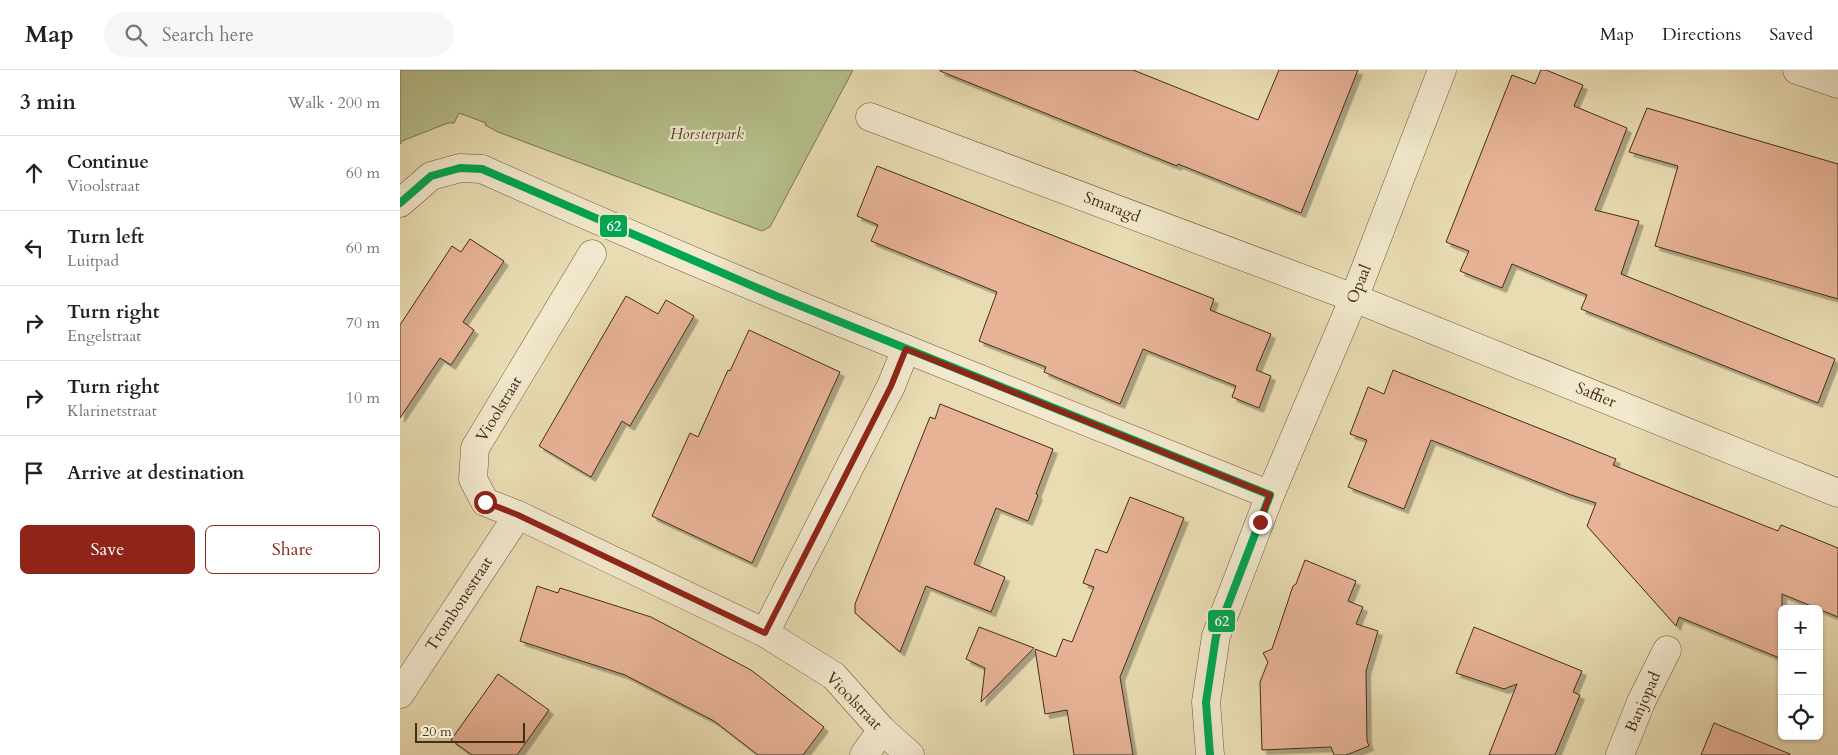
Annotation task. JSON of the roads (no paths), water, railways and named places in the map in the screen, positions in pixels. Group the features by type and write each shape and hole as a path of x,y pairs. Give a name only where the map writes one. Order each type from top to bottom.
{"street":[{"name":"Opaal","path":"1210,755 1206,702 1216,636 1270,495 1354,298 1442,70"},
{"path":"1797,70 1838,84"},
{"name":"Smaragd","path":"870,117 1354,298"},
{"path":"400,203 431,176 460,168 482,169 604,224 906,349 1270,495"},
{"name":"Vioolstraat","path":"604,224 592,254 475,448 473,479 485,502 518,515 765,633 834,676 882,730 910,755"},
{"name":"Saffier","path":"1354,298 1838,493"},
{"path":"765,633 891,386 906,349"},
{"name":"Trombonestraat","path":"400,694 518,515"},
{"name":"Banjopad","path":"1620,755 1641,702 1667,650"},
{"path":"864,755 882,730"}],"park label":[{"name":"Horsterpark","path":"707,134"}]}
